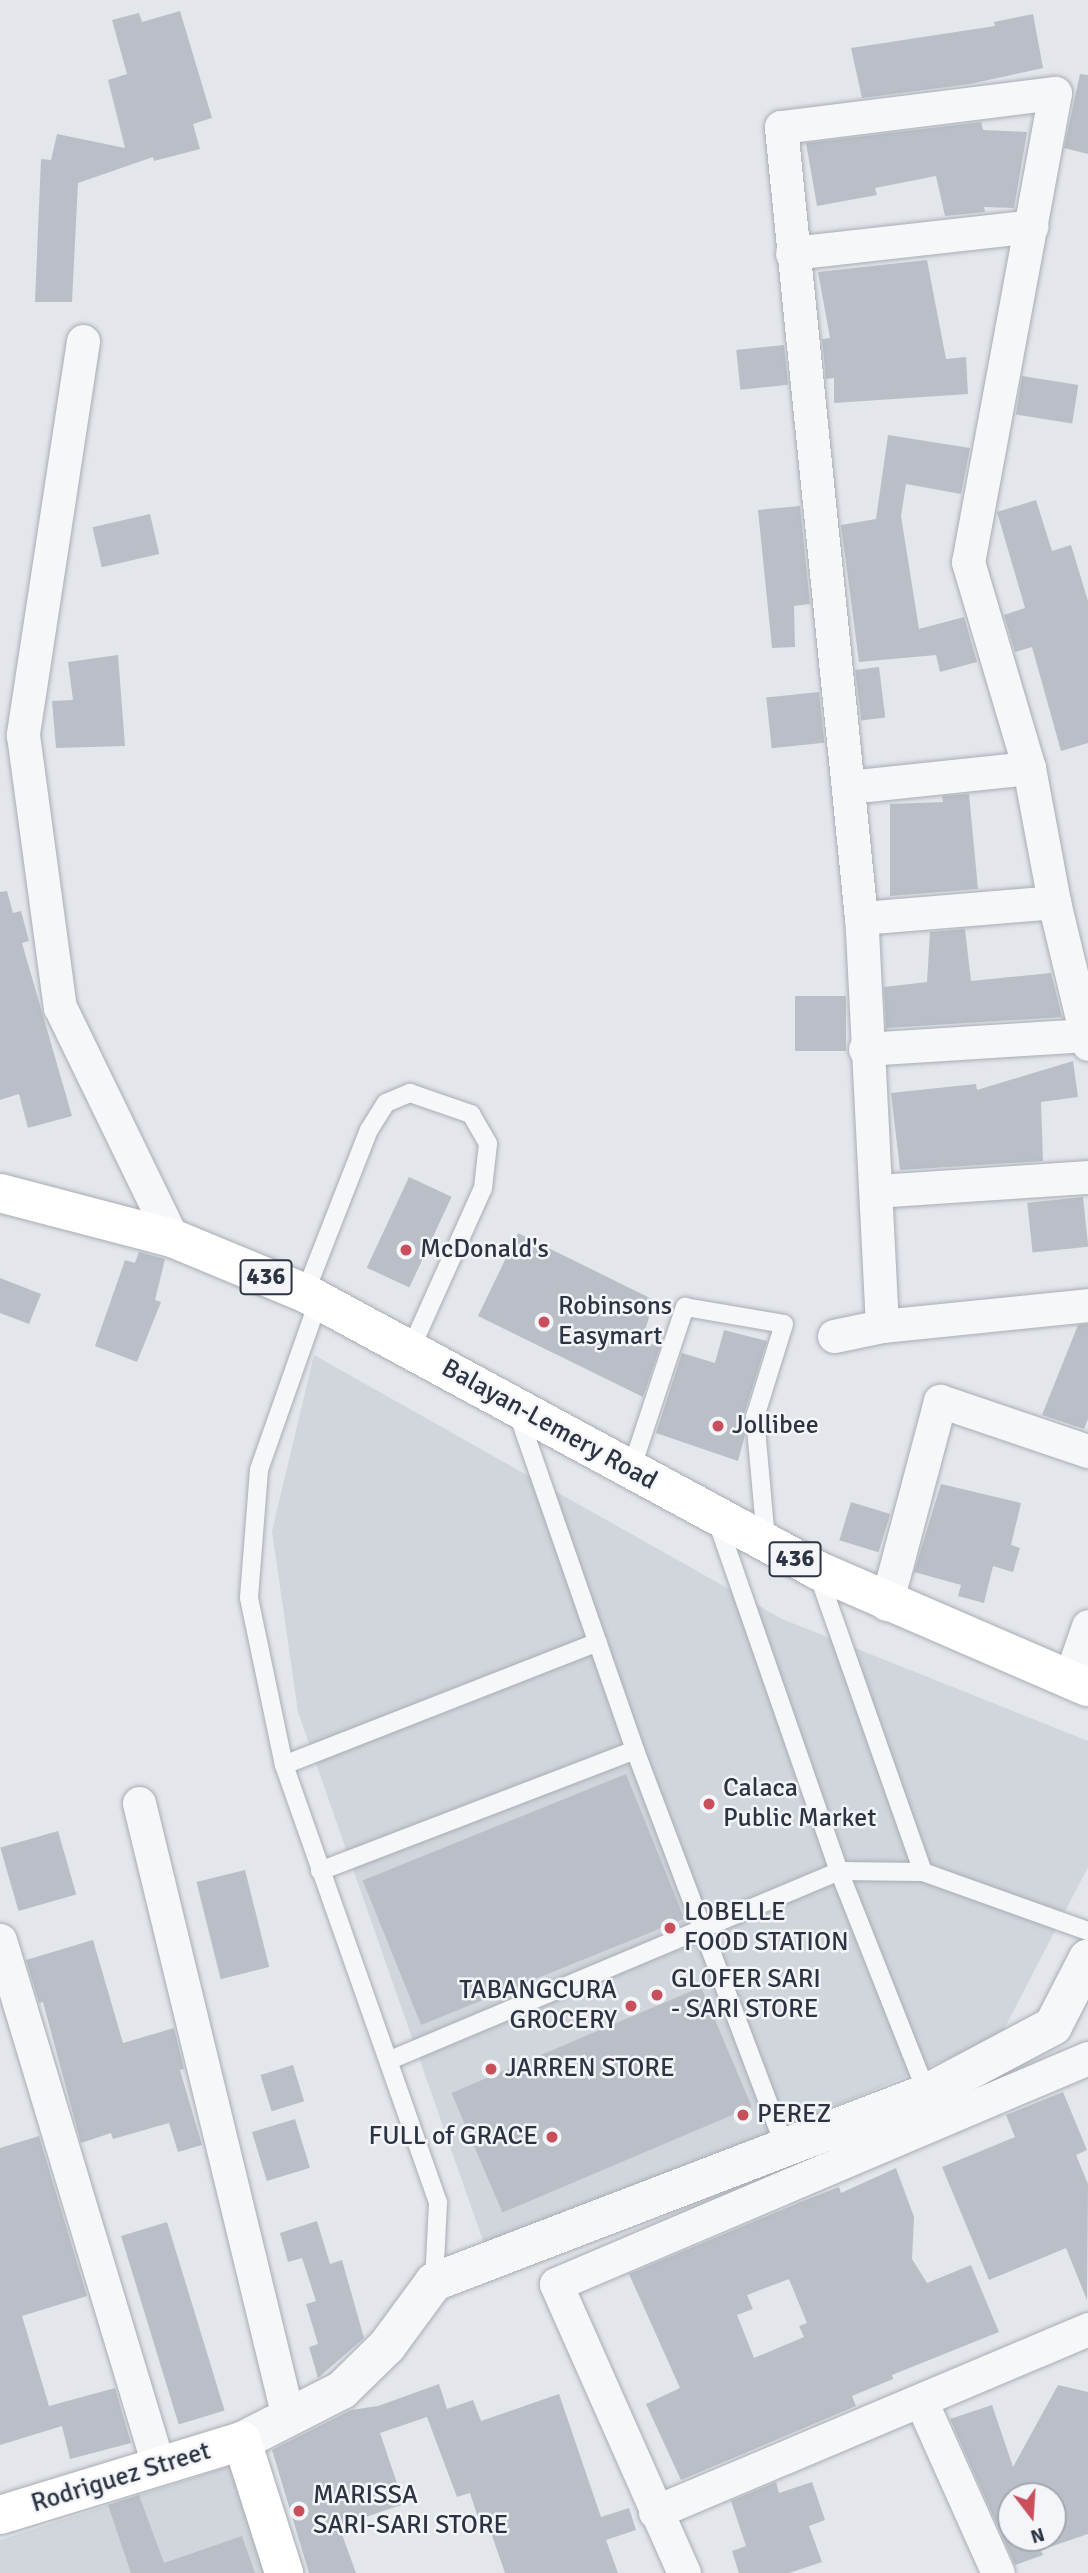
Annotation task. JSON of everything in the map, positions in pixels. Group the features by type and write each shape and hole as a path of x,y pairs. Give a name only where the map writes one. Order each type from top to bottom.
{"main road":[{"name":"Balayan-Lemery Road","path":"0,1193 172,1238 312,1297 411,1348 715,1517 817,1570 887,1604 1079,1684"},
{"name":"Rodriguez Street","path":"0,2515 242,2441"},
{"path":"242,2441 284,2573"}],"street":[{"path":"865,1048 1087,1040 1054,902 1029,768 968,562 1055,93 781,127 861,918 865,1048 876,1191 882,1326"},
{"path":"792,253 1031,226"},
{"path":"83,341 23,735 60,1007 172,1238"},
{"path":"848,787 1029,768"},
{"path":"861,918 1054,902"},
{"path":"876,1191 1088,1177"},
{"path":"834,1336 882,1326 1088,1306"},
{"path":"887,1604 940,1401 1088,1451"},
{"path":"1079,1684 1088,1626"},
{"path":"139,1803 288,2417"},
{"path":"0,1940 159,2468"},
{"path":"242,2441 342,2390 387,2346 434,2282 786,2150 927,2093 1054,2026 1079,1998 1088,1958"},
{"path":"684,2573 556,2284 1088,2058"},
{"path":"655,2512 1088,2329"},
{"path":"921,2401 998,2573"}],"lane":[{"path":"411,1348 483,1188 488,1144 471,1114 410,1093 386,1103 369,1130 312,1297 260,1470 249,1598 284,1765 390,2060 438,2203 434,2282"},
{"path":"631,1470 685,1307 784,1324 755,1417 766,1544"},
{"path":"514,1404 635,1750 705,1929 786,2150"},
{"path":"715,1517 839,1871 927,2093"},
{"path":"817,1570 923,1872"},
{"path":"284,1765 598,1642"},
{"path":"320,1871 635,1750"},
{"path":"390,2060 839,1871 923,1872 1088,1931"}],"shaded area":[{"name":"Calaca Public Market","path":"314,1355 782,1619 1088,1741 1088,1867 1000,2037 487,2252 298,1712 272,1531"},
{"path":"230,2466 264,2573 0,2573 0,2540"}],"building":[{"path":"180,11 212,118 193,124 200,149 154,161 153,157 78,183 72,302 35,302 41,159 51,160 57,134 125,148 108,80 127,74 112,20 139,13 142,22"},
{"path":"1033,14 1043,68 970,84 862,98 851,48 995,26 994,22"},
{"path":"1080,74 1088,75 1088,154 1064,148"},
{"path":"981,122 983,130 1027,132 1014,208 984,207 985,212 945,216 936,176 875,188 877,195 817,206 806,143"},
{"path":"927,260 946,359 966,357 968,394 834,403 834,378 826,379 822,339 830,338 818,272"},
{"path":"784,345 788,385 740,390 736,350"},
{"path":"1022,376 1078,385 1072,423 1016,415"},
{"path":"888,435 970,448 961,494 906,484 901,516 919,629 964,617 977,662 940,672 936,655 859,662 841,525 876,519"},
{"path":"1036,500 1052,551 1071,545 1088,601 1088,743 1061,751 1032,647 1015,652 1004,615 1025,608 997,512"},
{"path":"800,506 810,604 794,606 795,647 772,648 758,510"},
{"path":"150,514 159,554 102,567 93,527"},
{"path":"118,655 125,746 56,748 52,701 73,700 68,662"},
{"path":"879,667 885,718 861,721 855,670"},
{"path":"819,692 824,743 772,748 766,698"},
{"path":"969,794 978,889 890,896 890,804 943,802 942,796"},
{"path":"7,891 13,913 21,911 29,941 22,943 72,1116 28,1128 19,1094 0,1100 0,892"},
{"path":"965,929 971,981 1051,973 1062,1017 886,1028 884,987 927,982 930,932"},
{"path":"795,996 846,996 846,1051 795,1051"},
{"path":"1073,1061 1078,1097 1041,1102 1043,1161 900,1170 891,1093 976,1084 977,1090"},
{"path":"409,1177 452,1197 409,1287 367,1268"},
{"path":"1083,1197 1088,1247 1033,1253 1027,1203"},
{"path":"518,1233 654,1300 642,1341 660,1347 643,1397 478,1316"},
{"path":"139,1252 165,1259 155,1300 161,1302 137,1362 95,1346 125,1260 135,1263"},
{"path":"0,1278 41,1294 29,1324 0,1313"},
{"path":"1088,1324 1088,1419 1084,1429 1042,1415 1078,1325"},
{"path":"724,1330 767,1341 744,1414 745,1435 738,1461 656,1433 682,1353 715,1363"},
{"path":"941,1484 1021,1503 1011,1545 1020,1548 1013,1572 993,1566 984,1603 958,1596 961,1585 914,1572"},
{"path":"851,1502 890,1514 879,1552 839,1540"},
{"path":"626,1774 684,1919 421,2025 363,1880"},
{"path":"58,1831 76,1894 19,1911 0,1848"},
{"path":"245,1870 269,1967 221,1979 196,1882"},
{"path":"93,1940 123,2043 174,2028 184,2069 180,2070 202,2145 178,2152 169,2123 113,2139 111,2133 81,2143 43,2002 39,2003 26,1960"},
{"path":"701,1987 752,2107 502,2213 452,2093"},
{"path":"293,2065 304,2101 272,2111 260,2075"},
{"path":"1063,2092 1087,2150 1076,2155 1088,2184 1087,2300 1066,2248 989,2280 942,2167 1015,2137 1006,2115"},
{"path":"295,2119 310,2168 267,2181 252,2132"},
{"path":"39,2136 87,2296 22,2316 49,2406 115,2388 131,2443 70,2459 62,2426 0,2445 0,2148"},
{"path":"896,2168 914,2217 912,2259 927,2283 971,2265 999,2332 892,2375 893,2379 852,2396 856,2406 681,2480 646,2404 680,2388 629,2274 839,2187 841,2193","holes":["789,2279 807,2323 799,2326 804,2337 754,2358 737,2315 753,2309 747,2295"]},
{"path":"317,2221 330,2264 342,2260 364,2338 318,2378 309,2347 318,2344 306,2304 316,2301 302,2258 288,2262 280,2233"},
{"path":"167,2222 225,2410 179,2424 121,2236"},
{"path":"439,2384 447,2409 473,2400 481,2421 559,2394 601,2517 629,2508 636,2530 606,2540 618,2573 505,2573 487,2521 480,2524 470,2493 457,2497 427,2417 380,2433 404,2504 339,2526 356,2573 309,2573 272,2450 351,2410 378,2406"},
{"path":"1058,2385 1088,2392 1088,2534 1067,2541 1067,2482 997,2482 997,2525 950,2419 992,2405 1013,2467"},
{"path":"776,2482 779,2493 812,2482 825,2520 809,2526 822,2562 789,2573 739,2573 732,2551 746,2546 731,2501"},
{"path":"139,2495 164,2563 242,2536 255,2573 131,2573 108,2505"},
{"path":"1009,2552 1042,2552 1043,2555 1015,2565"}],"place":[{"name":"McDonald's","path":"406,1250"},
{"name":"Robinsons Easymart","path":"544,1322"},
{"name":"Jollibee","path":"718,1426"},
{"name":"Calaca Public Market","path":"709,1804"},
{"name":"LOBELLE FOOD STATION","path":"670,1928"},
{"name":"GLOFER SARI - SARI STORE","path":"657,1995"},
{"name":"TABANGCURA GROCERY","path":"631,2006"},
{"name":"JARREN STORE","path":"491,2069"},
{"name":"PEREZ","path":"743,2115"},
{"name":"FULL of GRACE","path":"552,2137"},
{"name":"MARISSA SARI-SARI STORE","path":"299,2511"}]}
